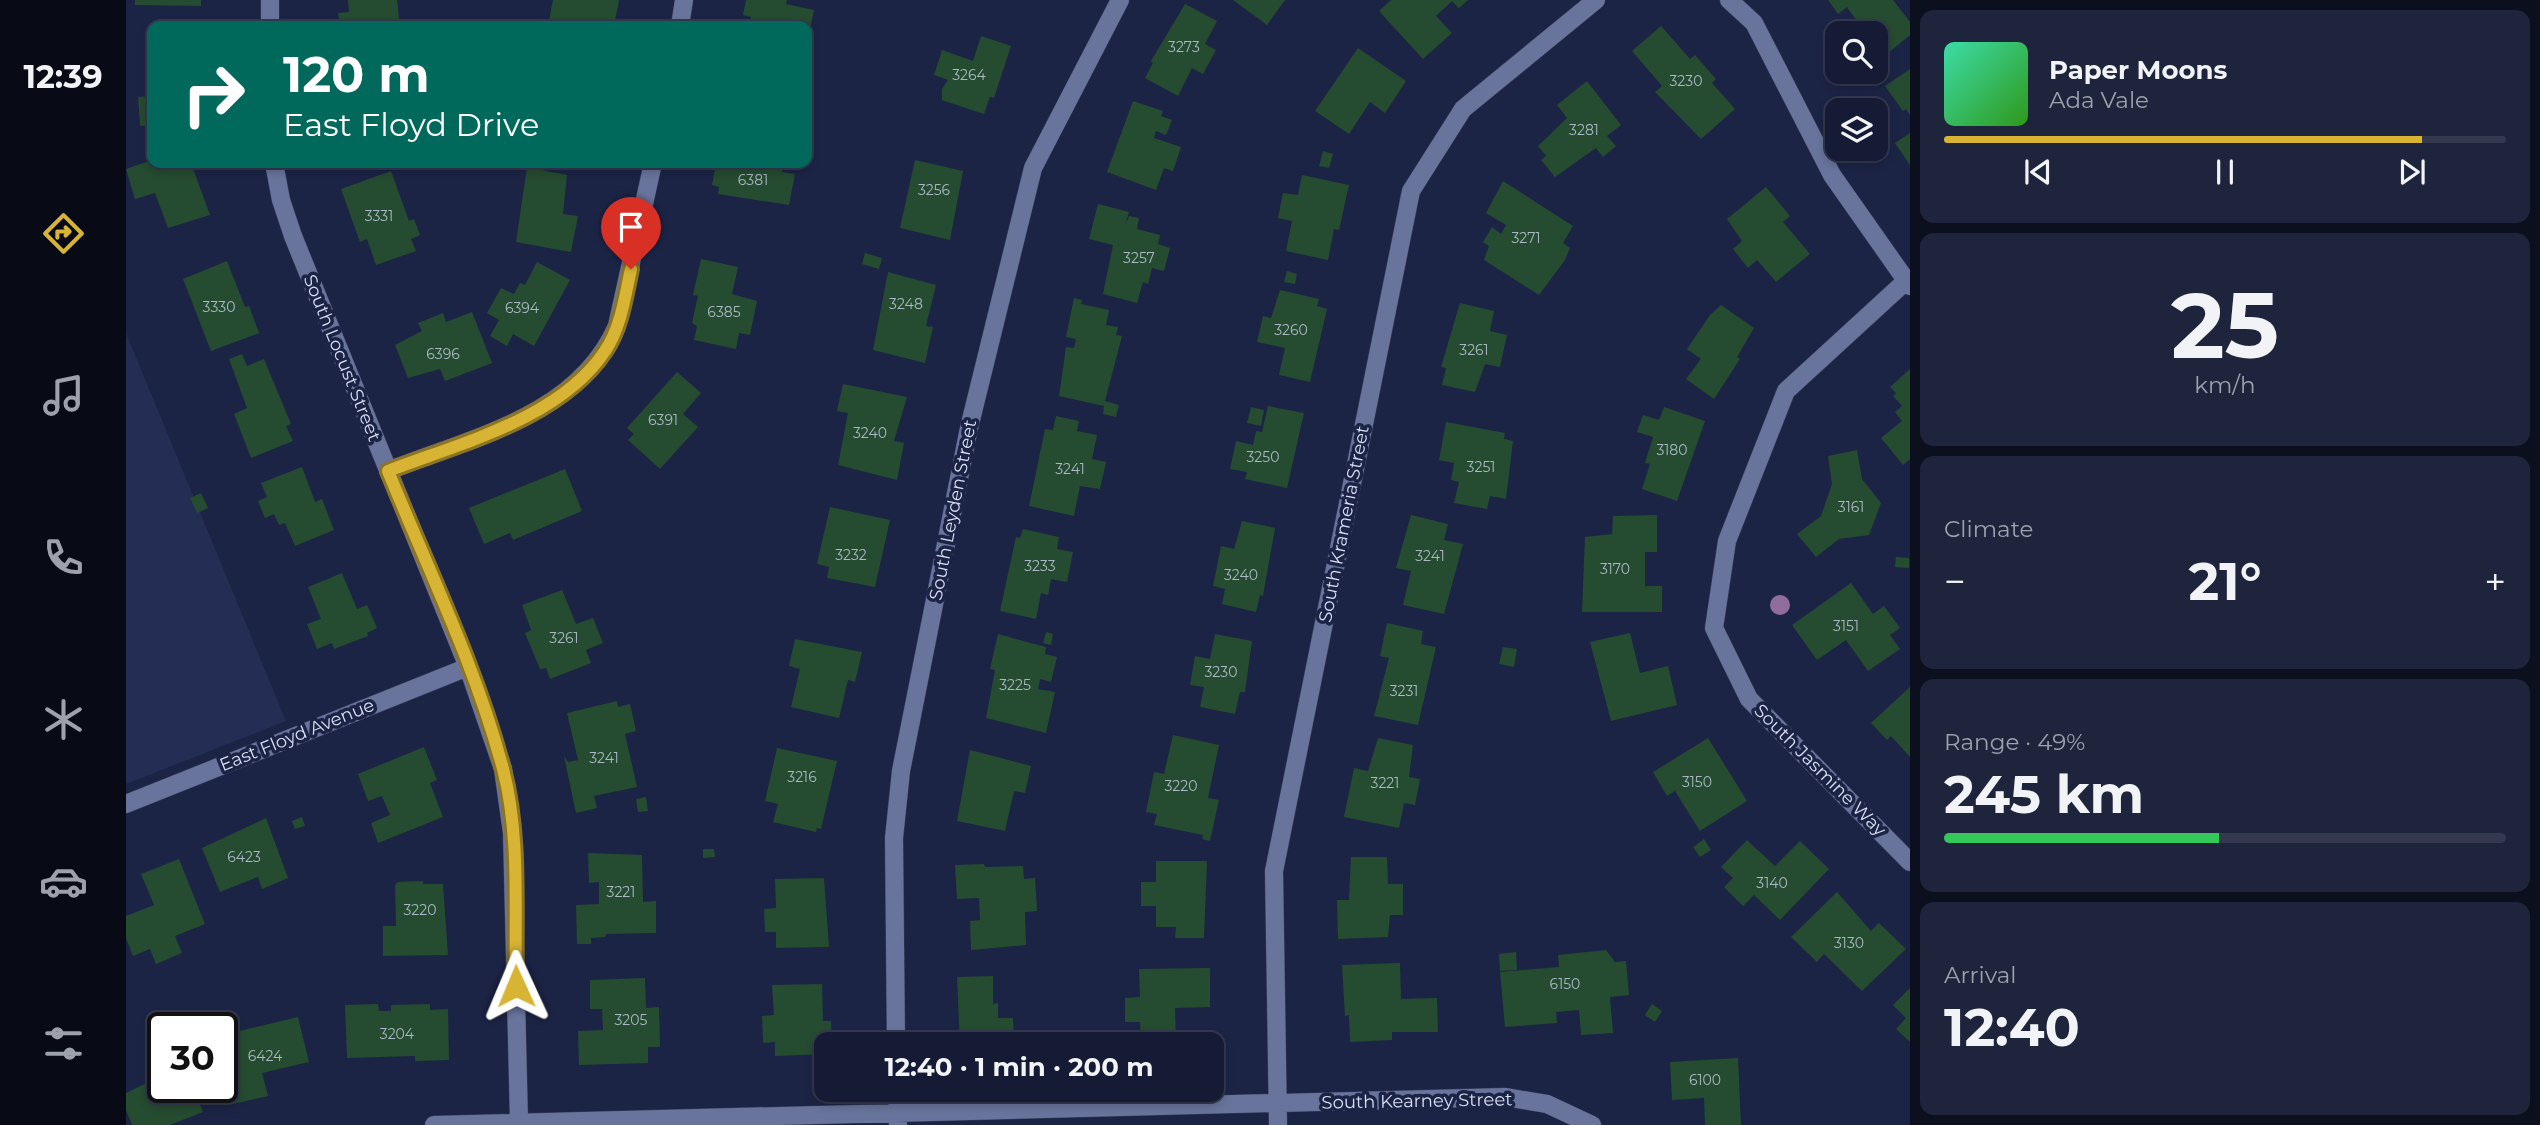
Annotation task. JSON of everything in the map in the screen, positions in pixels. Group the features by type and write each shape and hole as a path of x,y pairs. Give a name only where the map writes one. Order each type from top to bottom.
{"street":[{"path":"270,0 270,21"},
{"path":"681,21 684,0"},
{"name":"South Leyden Street","path":"896,1032 894,838 901,771 969,428 1032,168 1120,0"},
{"name":"South Krameria Street","path":"1278,1125 1274,871 1411,191 1463,109 1596,0"},
{"path":"1729,0 1754,23 1832,175 1908,284"},
{"name":"South Locust Street","path":"275,168 281,200 293,236 468,667 503,769 512,834 519,1122"},
{"path":"388,471 524,418 562,397 587,375 607,350 617,326 652,168"},
{"name":"South Jasmine Way","path":"1908,284 1786,391 1727,541 1714,628 1749,699 1910,862"},
{"name":"East Floyd Avenue","path":"126,804 468,667"},
{"name":"South Kearney Street","path":"434,1125 898,1119 1278,1102 1505,1097 1548,1104 1592,1125"}],"shaded area":[{"path":"126,333 286,721 126,784"}],"building":[{"path":"135,0 201,0 201,6 135,5"},
{"path":"348,0 397,0 399,21 339,21 338,13 349,12"},
{"path":"553,0 619,0 615,21 549,21"},
{"path":"746,0 787,0 786,4 814,10 812,21 750,21 751,17 743,15"},
{"path":"1233,0 1285,0 1267,25"},
{"path":"1391,0 1468,0 1459,8 1452,1 1436,16 1452,33 1423,59 1379,11"},
{"path":"1828,0 1893,0 1910,22 1910,35 1888,53 1888,21 1857,21 1847,7 1838,14"},
{"path":"1185,4 1217,21 1205,44 1216,50 1203,74 1192,68 1178,96 1145,78 1153,63 1151,61"},
{"path":"1661,26 1690,59 1695,55 1716,79 1712,83 1735,109 1701,139 1655,92 1662,86 1632,51"},
{"path":"981,36 1011,46 994,98 990,97 984,114 942,100 942,89 948,80 934,75 942,50 973,61"},
{"path":"1358,48 1406,81 1385,113 1370,102 1349,134 1315,111"},
{"path":"1910,69 1910,115 1906,109 1903,111 1885,86"},
{"path":"1587,81 1621,125 1607,136 1616,146 1603,157 1596,148 1555,177 1541,160 1546,156 1538,146 1567,118 1557,105"},
{"path":"147,96 147,125 140,126 138,97"},
{"path":"1133,101 1163,111 1161,116 1172,120 1166,135 1156,131 1154,138 1181,147 1173,171 1164,168 1156,190 1107,172"},
{"path":"1910,133 1910,165 1895,143"},
{"path":"1323,151 1333,154 1329,168 1319,166"},
{"path":"915,160 963,171 950,240 900,228"},
{"path":"147,162 147,168 193,168 210,215 168,228 155,193 135,199 126,169"},
{"path":"527,168 567,175 563,214 578,216 571,252 516,242"},
{"path":"715,168 783,168 782,172 795,174 789,205 718,194 719,187 712,185"},
{"path":"391,171 409,221 414,219 420,235 411,239 416,251 376,265 367,239 360,242 341,189"},
{"path":"1302,175 1349,185 1339,230 1334,229 1328,260 1286,251 1292,221 1278,218 1283,193 1298,195"},
{"path":"1503,181 1573,226 1563,243 1570,248 1565,260 1539,295 1484,260 1489,246 1483,242 1492,227 1501,234 1506,225 1486,213"},
{"path":"1766,187 1790,216 1783,222 1810,254 1776,282 1757,260 1748,268 1733,249 1742,241 1727,219"},
{"path":"1098,204 1129,212 1125,226 1129,216 1139,218 1137,229 1160,235 1158,244 1170,248 1164,271 1152,268 1148,284 1143,282 1137,303 1103,294 1113,245 1089,239"},
{"path":"865,253 882,258 879,269 862,264"},
{"path":"701,259 738,267 732,294 757,301 750,335 739,333 736,349 694,340 697,326 692,323 698,296 693,295"},
{"path":"227,261 245,307 249,306 259,333 211,351 183,279"},
{"path":"537,262 570,280 534,346 513,334 507,346 490,336 499,320 487,313 501,288 514,294 520,283 525,285"},
{"path":"1287,271 1297,274 1295,284 1284,282"},
{"path":"888,272 936,285 926,326 933,327 925,363 873,350"},
{"path":"1280,290 1319,299 1317,306 1327,309 1310,382 1279,375 1285,348 1257,342 1263,316 1271,318"},
{"path":"1074,298 1082,300 1081,304 1109,310 1106,325 1118,327 1116,335 1122,336 1105,401 1119,405 1116,417 1103,414 1104,406 1059,396 1066,347 1074,348 1076,339 1066,337"},
{"path":"1460,303 1494,311 1490,331 1507,335 1500,367 1485,364 1475,392 1442,385 1446,368 1441,367"},
{"path":"1721,305 1754,328 1737,357 1740,359 1714,399 1686,379 1701,359 1687,349 1710,315"},
{"path":"472,312 492,363 445,381 440,369 408,378 395,345 422,331 418,323 443,313 446,322"},
{"path":"242,354 247,366 264,359 291,424 286,426 293,441 251,458 234,414 247,408 229,359"},
{"path":"1910,369 1910,459 1903,465 1881,438 1902,421 1895,412 1902,406 1893,396 1896,393 1890,387"},
{"path":"677,372 701,393 683,414 698,427 660,469 628,440 634,434 627,428"},
{"path":"843,384 907,397 894,441 904,443 897,480 838,465 848,413 837,411"},
{"path":"1268,406 1304,413 1287,488 1245,479 1247,472 1230,469 1236,441 1253,445 1256,431 1262,432"},
{"path":"1251,407 1264,410 1261,426 1247,423"},
{"path":"1664,407 1705,421 1677,501 1642,489 1650,464 1645,463 1653,437 1637,432 1643,415 1659,420"},
{"path":"1056,416 1079,421 1077,431 1097,435 1092,459 1106,462 1100,489 1080,486 1074,516 1029,506 1045,429 1053,430"},
{"path":"1446,422 1505,433 1504,439 1513,441 1506,499 1490,496 1487,509 1454,503 1459,482 1451,480 1454,463 1439,460"},
{"path":"1857,450 1862,479 1881,503 1869,535 1839,539 1816,557 1797,534 1821,516 1832,484 1828,456"},
{"path":"302,467 315,502 322,499 334,530 295,546 285,523 279,525 274,514 265,518 258,501 267,497 261,483"},
{"path":"565,469 582,511 513,540 510,533 484,544 469,508"},
{"path":"201,493 208,508 197,513 190,498"},
{"path":"830,507 890,520 875,587 827,578 829,567 817,564"},
{"path":"1411,515 1448,524 1444,540 1463,544 1444,614 1403,605 1411,571 1396,568"},
{"path":"1657,515 1657,552 1645,552 1645,586 1662,586 1662,612 1582,612 1585,537 1612,534 1613,516"},
{"path":"1242,521 1275,528 1263,596 1260,595 1256,612 1222,604 1225,589 1213,586 1221,546 1234,549"},
{"path":"1023,529 1059,537 1057,549 1073,552 1067,582 1051,579 1048,595 1041,593 1036,619 1000,611 1016,537 1020,538"},
{"path":"1896,557 1909,558 1909,568 1895,567"},
{"path":"342,573 357,609 367,605 377,628 367,633 368,636 334,649 332,643 317,649 307,624 321,619 308,587"},
{"path":"1851,583 1873,614 1884,606 1900,628 1890,635 1900,649 1868,671 1846,640 1817,660 1792,625"},
{"path":"562,590 576,624 593,618 603,643 586,650 591,663 550,679 546,668 540,669 525,633 531,630 522,605"},
{"path":"1387,623 1423,631 1421,644 1436,647 1418,725 1374,716 1389,658 1380,656"},
{"path":"1046,632 1053,634 1051,645 1043,643"},
{"path":"1630,633 1640,673 1668,666 1677,705 1611,721 1590,642"},
{"path":"998,634 1046,647 1045,654 1057,657 1051,682 1040,679 1038,689 1055,692 1046,733 986,718 995,670 990,669"},
{"path":"1215,634 1252,641 1245,692 1240,692 1235,714 1200,707 1204,687 1190,685 1195,656 1210,659"},
{"path":"795,639 862,652 855,682 848,680 839,718 791,707 800,669 789,666"},
{"path":"1503,647 1517,649 1514,667 1499,664"},
{"path":"1910,687 1910,757 1891,736 1887,740 1871,723"},
{"path":"617,701 618,707 630,704 636,731 625,734 637,787 594,796 597,808 576,813 564,756 568,762 578,760 567,713"},
{"path":"1173,735 1219,745 1208,798 1219,800 1210,841 1202,839 1203,835 1154,825 1157,814 1146,812 1154,772 1164,774"},
{"path":"1378,738 1413,745 1409,777 1420,779 1415,805 1404,803 1399,828 1344,817 1354,768 1368,771"},
{"path":"1708,738 1747,801 1700,831 1675,791 1667,796 1653,772"},
{"path":"424,747 437,780 430,783 443,817 378,843 371,823 390,815 382,796 368,801 358,774"},
{"path":"777,748 837,761 821,829 817,828 816,832 773,822 778,804 765,801"},
{"path":"970,750 1031,766 1025,793 1014,791 1005,831 957,821"},
{"path":"646,797 648,811 638,812 636,799"},
{"path":"302,817 305,826 295,829 292,821"},
{"path":"266,818 288,878 262,889 258,877 220,892 202,848"},
{"path":"1704,839 1711,850 1700,857 1693,847"},
{"path":"1747,840 1775,866 1800,841 1829,869 1780,920 1754,895 1743,906 1724,887 1733,878 1721,867"},
{"path":"703,849 714,849 715,857 703,858"},
{"path":"588,853 642,855 643,902 656,901 656,933 606,934 605,937 591,938 591,944 577,944 576,905 599,904 599,882 589,883"},
{"path":"1351,857 1387,857 1388,884 1403,884 1403,915 1390,915 1388,937 1338,939 1337,900 1349,900"},
{"path":"179,859 205,924 175,936 182,953 156,964 150,949 133,956 126,938 126,916 154,905 141,874"},
{"path":"1156,861 1207,861 1204,938 1175,938 1176,927 1156,927 1156,906 1141,906 1141,882 1156,882"},
{"path":"984,864 985,867 1023,866 1024,879 1035,878 1037,911 1025,912 1026,945 971,950 970,921 980,920 979,898 957,899 955,865"},
{"path":"824,878 829,947 776,948 776,932 765,932 764,909 776,908 775,879"},
{"path":"423,881 423,884 443,884 448,955 383,956 383,926 396,926 395,885 398,882"},
{"path":"1837,892 1871,931 1879,923 1906,949 1862,991 1824,954 1817,962 1791,937"},
{"path":"1606,950 1615,962 1626,961 1629,995 1610,997 1613,1033 1581,1035 1579,1010 1556,1012 1557,1023 1505,1027 1500,972 1559,967 1558,955"},
{"path":"1516,952 1517,970 1500,971 1499,954"},
{"path":"1400,963 1401,999 1437,998 1438,1032 1392,1032 1392,1040 1350,1042 1349,1015 1345,1016 1342,965"},
{"path":"1210,968 1210,1007 1175,1008 1176,1032 1140,1032 1140,1022 1125,1022 1125,998 1140,997 1139,969"},
{"path":"993,976 993,1004 998,1003 998,1018 1013,1018 1014,1032 959,1032 957,977"},
{"path":"645,978 646,1008 659,1007 660,1047 648,1047 648,1063 579,1065 578,1031 603,1030 602,1009 590,1009 590,980"},
{"path":"822,984 823,1021 831,1021 831,1032 814,1032 814,1054 775,1056 775,1042 763,1043 762,1016 774,1015 772,985"},
{"path":"1910,988 1910,1042 1896,1029 1906,1018 1893,1005"},
{"path":"378,1004 379,1011 391,1011 391,1005 430,1004 430,1010 448,1009 449,1060 415,1061 415,1056 347,1058 345,1005"},
{"path":"1652,1004 1662,1011 1655,1022 1645,1015"},
{"path":"298,1017 309,1062 262,1073 268,1096 238,1103 238,1031"},
{"path":"1738,1058 1741,1125 1705,1125 1704,1098 1672,1100 1670,1062"},
{"path":"147,1083 147,1103 199,1103 203,1112 170,1125 132,1125 126,1110 126,1093"}],"route":[{"path":"516,986 512,834 503,769 468,667 388,471 524,418 562,397 587,375 607,350 617,326 631,269"}]}
